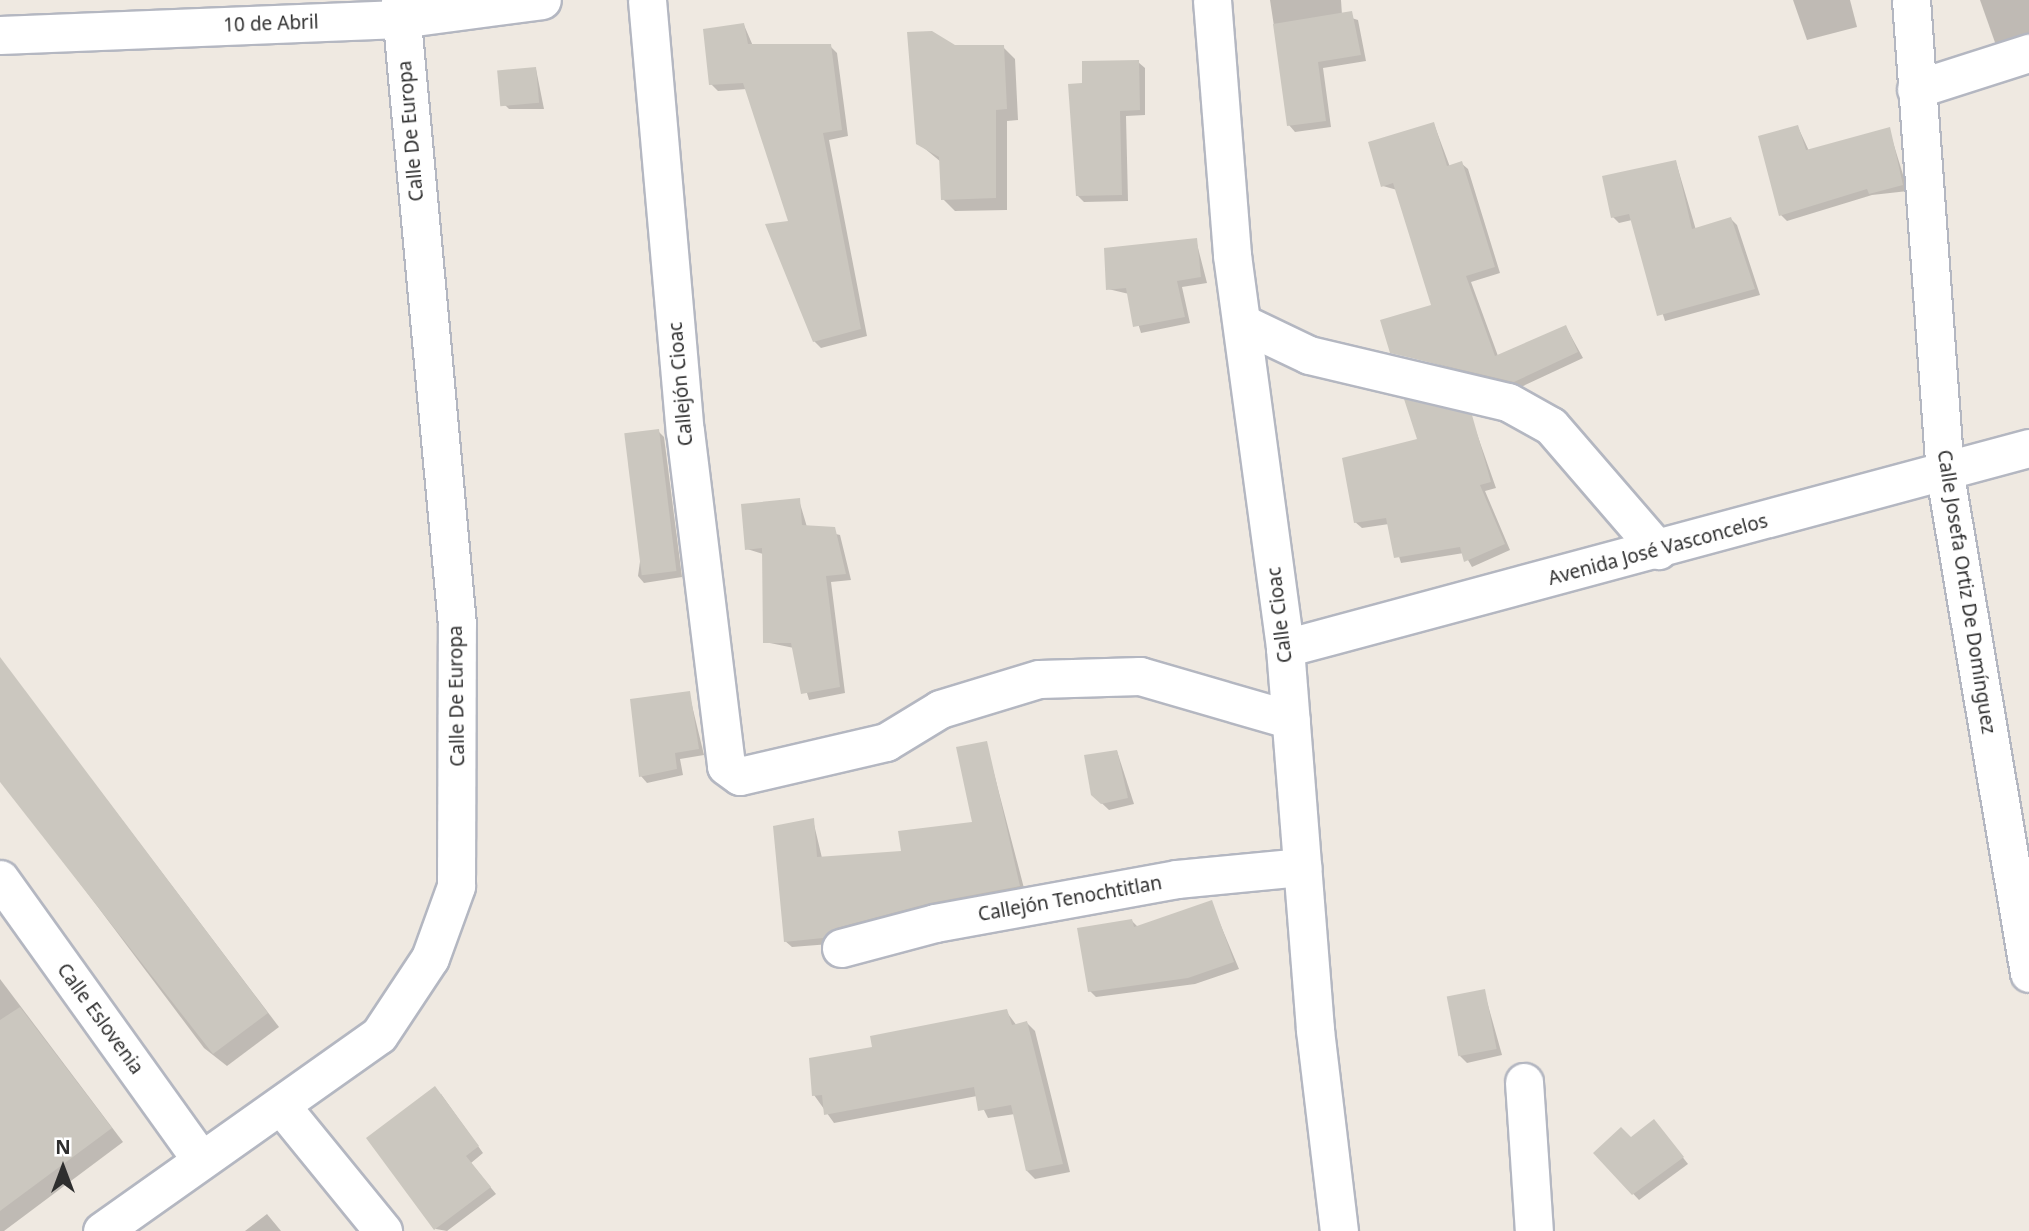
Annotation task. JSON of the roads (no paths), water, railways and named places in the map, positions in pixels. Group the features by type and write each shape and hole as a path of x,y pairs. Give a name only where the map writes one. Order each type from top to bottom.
{"street":[{"name":"10 de Abril","path":"0,35 541,0"},
{"name":"Callejón Cioac","path":"647,0 687,444 726,766 740,776 886,741 940,709 1039,679 1140,676 1291,720"},
{"name":"Calle Cioac","path":"1212,0 1242,323 1285,648 1302,867 1339,1231"},
{"name":"Calle Josefa Ortiz De Domínguez","path":"1911,0 1945,475 2029,973"},
{"name":"Calle De Europa","path":"102,1231 200,1158 282,1107 379,1034 430,958 456,886 457,625 400,10"},
{"path":"1916,89 2029,53"},
{"path":"1242,323 1309,355 1508,402 1551,426 1658,550"},
{"name":"Avenida José Vasconcelos","path":"1285,648 1945,475 2029,448"},
{"name":"Callejón Tenochtitlan","path":"841,947 935,923 1177,879 1302,867"},
{"name":"Calle Eslovenia","path":"0,879 200,1158"},
{"path":"1524,1082 1534,1231"},
{"path":"282,1107 383,1231"}]}
